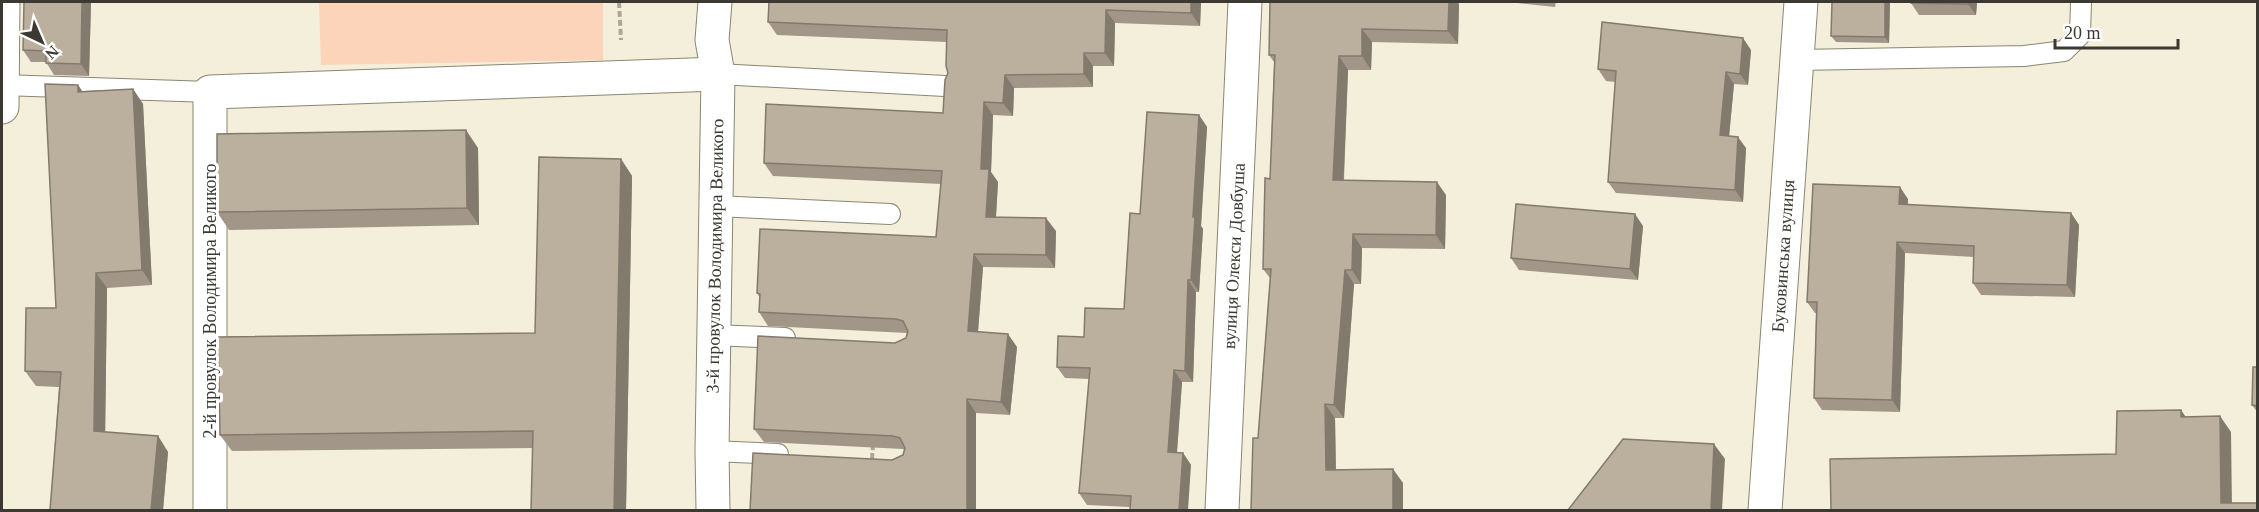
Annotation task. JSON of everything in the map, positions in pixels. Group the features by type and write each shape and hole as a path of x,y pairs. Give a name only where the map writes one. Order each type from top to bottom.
{"street":[{"path":"2,107 3,2"},
{"name":"3-й провулок Володимира Великого","path":"713,510 713,335 718,74 712,40 715,2"},
{"name":"вулиця Олекси Довбуша","path":"1222,510 1245,2"},
{"name":"Буковинська вулиця","path":"1765,510 1801,2"},
{"path":"210,92 718,74"},
{"name":"2-й провулок Володимира Великого","path":"210,92 210,510"}],"lane":[{"path":"1797,60 2024,56 2064,51 2080,35 2081,2"},
{"path":"718,74 945,86"},
{"path":"2,85 210,92"},
{"path":"716,206 890,214"},
{"path":"713,335 804,339"},
{"path":"712,451 795,455"}],"path":[{"path":"872,459 873,442"}],"shaded area":[{"path":"319,2 603,2 603,60 321,65"}],"building":[{"path":"24,2 82,2 81,64 46,63 46,51 23,50"},
{"path":"769,2 1191,2 1191,13 1106,10 1105,53 1084,53 1084,74 1005,75 1003,103 984,102 981,169 989,169 986,217 1046,218 1046,255 974,254 968,331 1008,334 1001,402 967,399 967,510 750,510 753,453 892,460 903,455 905,448 900,438 893,436 754,429 758,336 895,343 906,338 908,331 903,321 896,319 759,312 760,294 757,293 760,229 936,237 942,171 764,163 766,104 943,113 945,80 948,73 946,66 947,30 768,22"},
{"path":"1270,2 1449,2 1448,31 1362,29 1362,56 1339,56 1333,180 1437,182 1436,235 1353,234 1352,270 1345,270 1334,405 1325,404 1326,470 1393,469 1393,510 1251,510 1253,438 1258,438 1271,269 1263,269 1265,178 1270,179 1275,55 1269,55"},
{"path":"1832,2 1885,2 1885,37 1831,36"},
{"path":"1968,2 1968,4 1911,3"},
{"path":"1602,22 1743,38 1740,74 1726,72 1720,135 1738,137 1735,190 1608,182 1616,71 1598,69"},
{"path":"45,84 78,85 78,92 133,89 142,270 96,273 94,431 158,436 151,510 50,510 61,372 25,371 26,308 56,308"},
{"path":"1147,112 1199,115 1191,280 1188,280 1185,371 1174,370 1168,452 1183,453 1179,510 1130,510 1131,496 1079,493 1090,368 1057,367 1058,336 1084,337 1085,308 1124,309 1130,213 1140,214"},
{"path":"466,130 467,208 217,212 217,134"},
{"path":"539,157 621,159 614,510 531,510 533,431 220,435 218,337 535,333"},
{"path":"1813,184 1900,187 1899,204 2071,213 2067,285 1973,283 1974,246 1897,242 1892,400 1814,398 1817,302 1807,302"},
{"path":"1516,204 1635,214 1630,269 1511,258"},
{"path":"2253,367 2258,367 2258,406 2252,405"},
{"path":"2181,410 2181,417 2220,416 2221,503 2258,503 2258,510 1831,510 1830,459 2116,454 2117,411"},
{"path":"1623,439 1714,444 1711,510 1568,510"}]}
